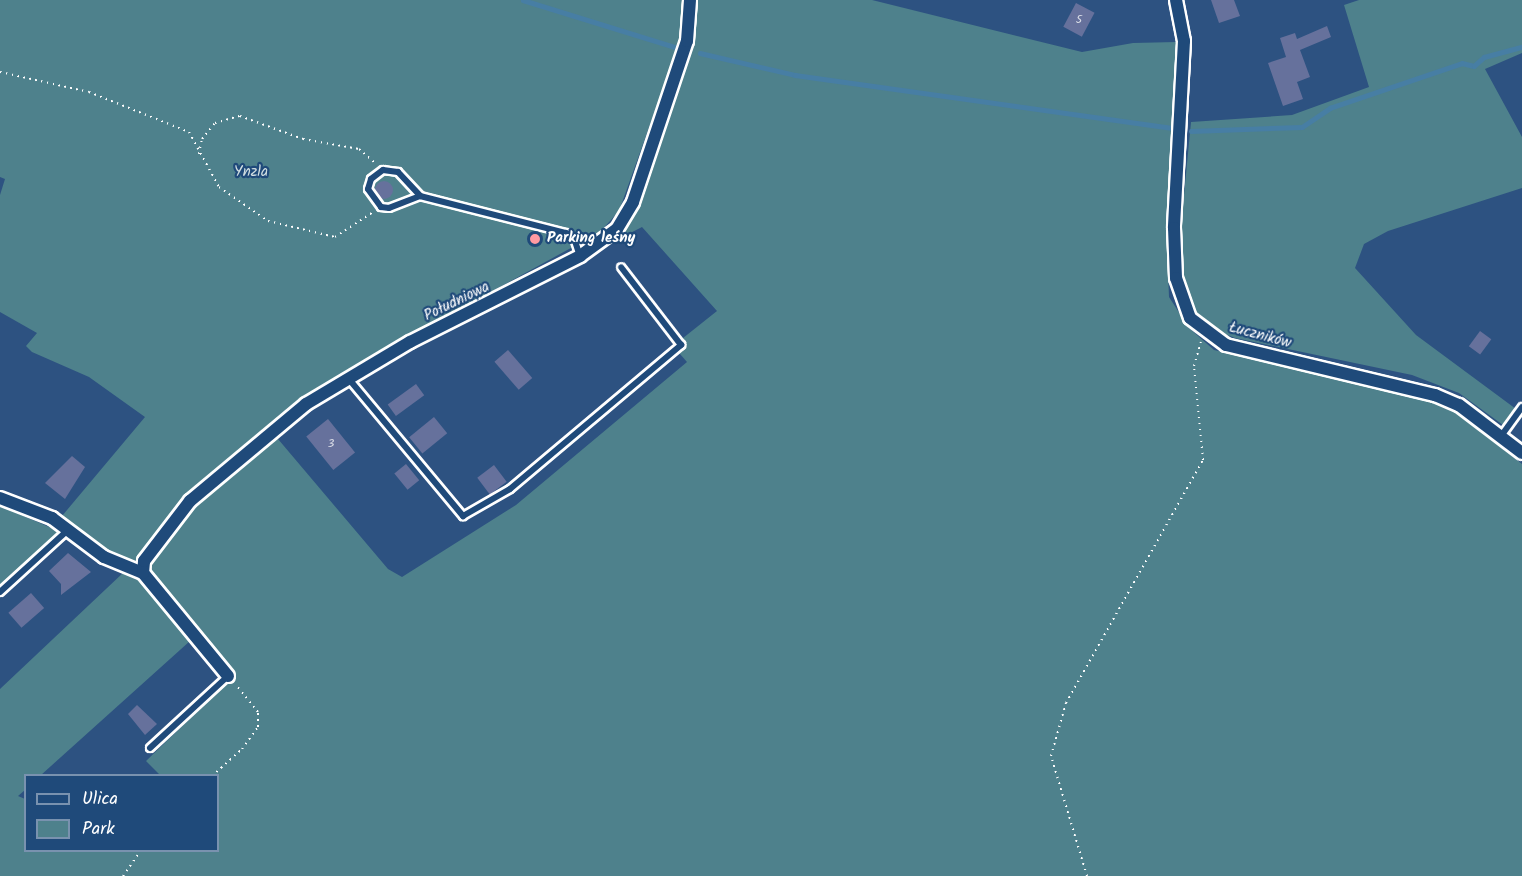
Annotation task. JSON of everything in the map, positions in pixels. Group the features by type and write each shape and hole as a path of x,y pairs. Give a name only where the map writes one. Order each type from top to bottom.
{"street":[{"name":"Południowa","path":"143,573 144,561 190,501 257,441 347,378 410,342 580,256 617,229 633,202 687,41 690,0"},
{"name":"Łuczników","path":"1176,0 1184,41 1174,228 1176,278 1181,302 1203,332 1226,345 1435,395 1459,405 1522,453"},
{"path":"0,498 52,518 104,556 143,573 228,676"}],"lane":[{"path":"420,196 389,208 381,207 368,189 371,179 383,170 398,172 420,196 566,233 575,241 580,256"},
{"path":"347,378 463,516 510,489 681,345 621,267"},
{"path":"1501,436 1522,407"},
{"path":"0,592 68,530"},
{"path":"150,748 228,676"}],"path":[{"path":"0,72 89,92 189,132 219,188 268,221 335,237 381,207"},
{"path":"199,154 202,138 215,123 240,116 303,139 359,149 383,170"},
{"path":"1087,876 1051,756 1066,703 1203,460 1194,366 1203,332"},
{"path":"214,774 243,749 260,720 258,711 228,676"},
{"path":"123,876 140,852"}],"green space":[{"name":"Ynzla","path":"0,0 872,0 1082,52 1133,43 1176,42 1166,225 1169,297 1189,328 1214,350 1424,398 1459,414 1522,464 1522,876 0,876 0,689 124,572 62,516 145,417 89,377 32,352 26,346 37,333 0,312 0,195 5,179 0,177","holes":["680,41 693,44 656,159 632,217 613,242 642,227 717,311 673,346 687,362 516,505 402,577 388,569 267,426 416,333 600,232 619,211","190,641 226,684 146,761 159,774 219,774 219,852 24,852 24,799 18,796 24,791 24,774 42,774"]},
{"path":"1359,0 1522,0 1522,53 1485,69 1522,137 1522,188 1388,231 1364,244 1355,268 1416,335 1516,409 1503,425 1459,393 1412,375 1235,338 1210,328 1194,313 1185,296 1181,226 1191,122 1292,115 1369,87 1344,5"},
{"path":"0,506 61,532 0,585"}],"building":[{"path":"1211,0 1234,0 1240,16 1219,23"},
{"path":"1076,3 1095,13 1082,37 1063,27"},
{"path":"1327,26 1331,37 1300,50 1310,77 1297,82 1303,99 1283,106 1268,63 1286,57 1280,38 1295,33 1297,39"},
{"path":"380,181 388,181 393,186 391,197 380,199 375,194 375,186"},
{"path":"1480,331 1491,339 1480,355 1469,346"},
{"path":"508,350 532,378 519,390 494,362"},
{"path":"416,384 424,395 396,416 388,405"},
{"path":"434,417 447,433 422,453 409,437"},
{"path":"328,419 355,452 333,470 306,437"},
{"path":"72,456 85,467 65,499 45,483"},
{"path":"406,464 419,480 408,490 394,473"},
{"path":"494,465 507,482 490,494 477,478"},
{"path":"68,553 91,572 61,595 61,584 49,571"},
{"path":"31,593 44,608 21,628 8,613"},
{"path":"137,705 157,724 145,735 128,714"}],"waterway":[{"path":"523,0 675,47"},
{"path":"1191,131 1302,127 1330,108 1462,63 1474,66 1484,57 1522,47"},
{"path":"700,53 795,75 1170,128"}],"place":[{"name":"Parking leśny","path":"535,239"}]}
